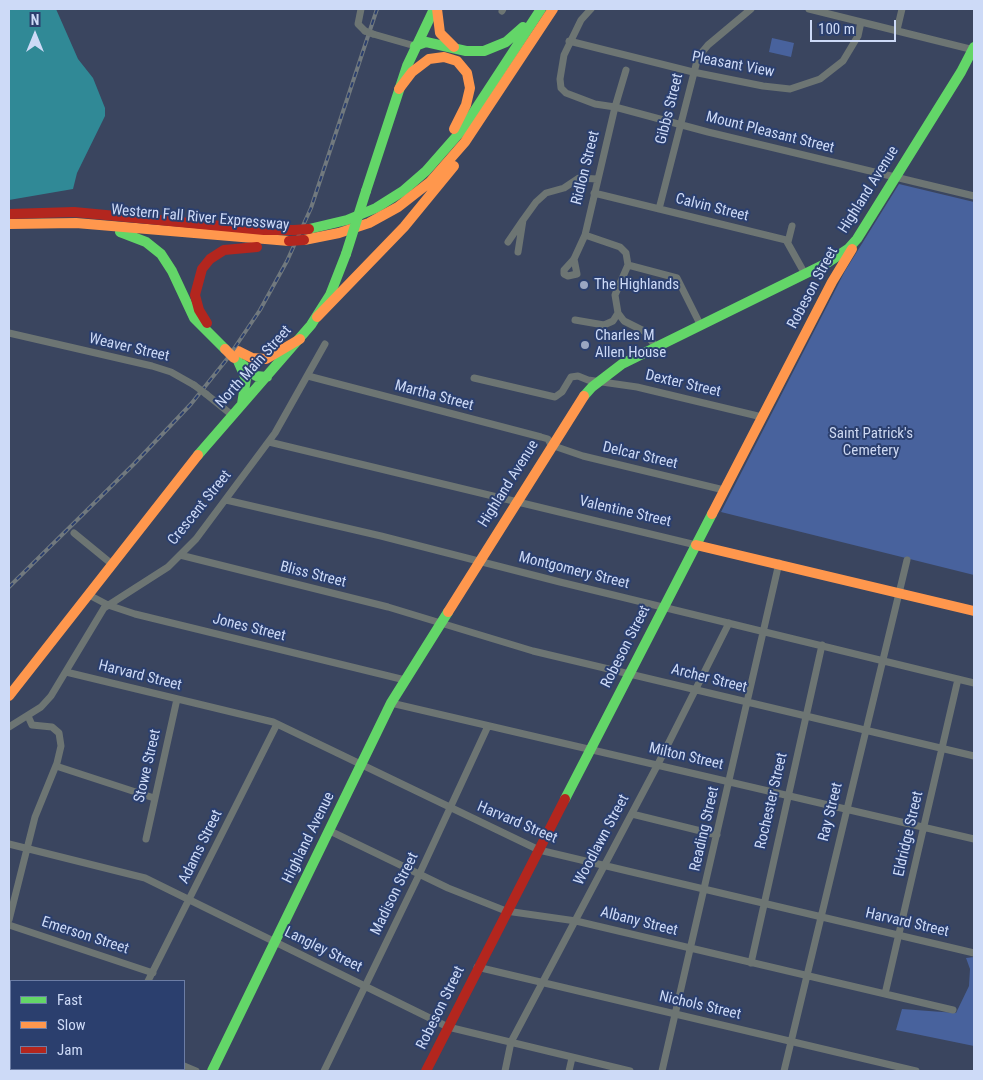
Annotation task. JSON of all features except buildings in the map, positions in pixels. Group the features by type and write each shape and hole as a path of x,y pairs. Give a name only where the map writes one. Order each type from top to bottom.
{"main road":[{"name":"North Main Street","path":"9,696 232,415 300,339 317,317 333,287 346,254 399,89 415,46 435,9"},
{"path":"435,9 437,23 442,36 450,44 461,50"},
{"path":"415,46 426,42 461,50 484,50 501,44 520,30 540,9"},
{"name":"Western Fall River Expressway","path":"9,214 74,212 259,230 294,230 336,223 366,212 411,185 455,139 540,9"},
{"path":"267,377 257,376 237,357 208,324 199,310 195,292 202,269 215,255 228,249 302,243 340,233 379,218 422,189 459,151 553,9"},
{"path":"411,185 449,136 467,101 470,88 467,73 460,64 448,57 415,46"},
{"name":"Highland Avenue","path":"212,1071 391,703 515,501 579,402 598,382 622,364 702,326 835,258 857,239 974,49"},
{"path":"399,89 408,76 422,63 435,57 448,57"},
{"path":"317,317 351,284 426,203 463,153 486,110"},
{"path":"76,223 128,234 146,242 157,250 170,265 194,318 227,346"},
{"name":"Western Fall River Expressway","path":"9,224 76,223 288,244"},
{"name":"Robeson Street","path":"426,1071 477,967 724,490 832,282 857,239"},
{"path":"237,357 266,359 282,352 300,339"},
{"path":"237,357 246,379 242,404"},
{"name":"Valentine Street","path":"696,545 779,563 974,611"}],"street":[{"path":"361,9 358,24 365,31 415,46"},
{"path":"569,41 581,20 591,9"},
{"name":"Gibbs Street","path":"659,209 693,72 702,52 751,9"},
{"path":"809,9 836,12 861,22 974,49"},
{"path":"896,30 902,9"},
{"name":"Pleasant View","path":"569,41 693,72 780,88 806,85 820,79 843,61 858,36 861,22"},
{"name":"Mount Pleasant Street","path":"569,41 560,79 563,89 576,98 974,196"},
{"name":"Ridlon Street","path":"574,259 585,235 597,179 626,70"},
{"path":"508,242 523,220 546,193 564,188 579,178 597,179"},
{"name":"Calvin Street","path":"594,193 788,242"},
{"path":"518,252 523,220"},
{"path":"792,226 788,242 804,274"},
{"path":"585,235 624,249 628,265 615,295 618,313 624,321 644,332 656,347"},
{"path":"628,265 677,278 702,326"},
{"path":"575,320 604,325 610,324 618,313"},
{"name":"Weaver Street","path":"9,334 172,372 194,385 232,415"},
{"name":"Crescent Street","path":"9,727 41,707 66,672 101,612 108,605 168,567 226,500 269,442 325,344"},
{"name":"Martha Street","path":"308,376 541,437 548,440 551,445"},
{"name":"Dexter Street","path":"474,378 555,397 562,392 571,378 578,376 598,382 637,387 762,417"},
{"name":"Valentine Street","path":"269,442 696,545"},
{"name":"Delcar Street","path":"551,445 583,456 724,490"},
{"name":"Montgomery Street","path":"226,500 381,536 974,683"},
{"path":"74,533 113,565"},
{"name":"Bliss Street","path":"180,555 388,607 439,624"},
{"name":"Ray Street","path":"784,1071 907,560"},
{"name":"Reading Street","path":"662,1071 765,631 779,563"},
{"name":"Jones Street","path":"89,595 108,605 183,626 405,680"},
{"name":"Woodlawn Street","path":"505,1071 511,1042 632,814 729,623"},
{"name":"Archer Street","path":"439,624 532,652 866,729 974,756"},
{"name":"Rochester Street","path":"751,963 822,645"},
{"name":"Harvard Street","path":"66,672 276,724 539,850 604,867 974,953"},
{"name":"Eldridge Street","path":"885,994 958,679"},
{"name":"Stowe Street","path":"146,839 177,699"},
{"name":"Milton Street","path":"391,703 974,839"},
{"path":"9,920 39,804 56,766 61,746 59,733 52,727 32,724 28,716"},
{"name":"Adams Street","path":"149,980 276,724"},
{"name":"Madison Street","path":"324,1071 451,809 488,726"},
{"path":"56,766 154,798"},
{"path":"632,814 717,835"},
{"name":"Albany Street","path":"330,831 448,888 506,911 576,921 954,1010"},
{"name":"Langley Street","path":"9,844 145,878 448,1027 630,1071"},
{"name":"Emerson Street","path":"9,925 153,973"},
{"name":"Nichols Street","path":"477,967 916,1071"},
{"path":"569,1071 572,1058"}],"green space":[{"path":"772,38 794,43 791,57 769,52"},
{"name":"Saint Patrick's Cemetery","path":"899,184 974,202 974,575 721,512 845,271"},
{"path":"974,957 974,1046 896,1030 902,1009 956,1013 969,986 970,969 966,958"}],"shaded area":[{"path":"9,9 56,9 78,59 93,78 105,108 105,116 77,173 73,189 9,200"}],"railway":[{"path":"9,587 134,464 191,404 227,359 260,310 287,261 311,208 377,9"}],"traffic: fast":[{"path":"366,191 407,66 434,9"},
{"path":"309,229 347,220 376,208 403,191 426,171 462,130 541,9"},
{"path":"415,46 426,42 466,51 484,51 506,42 523,27"},
{"path":"584,396 592,387 622,364 827,263 848,249 857,239 961,72 974,47"},
{"path":"346,254 366,191"},
{"path":"120,232 146,242 161,254 172,271 194,318 225,349"},
{"path":"198,455 311,325 330,295 346,254"},
{"path":"238,361 246,379 242,404"},
{"path":"242,364 256,376 267,377"},
{"path":"565,799 712,514"},
{"path":"212,1071 391,703 448,612"}],"traffic: slow":[{"path":"437,9 440,33 454,47"},
{"path":"304,240 339,233 369,223 398,207 430,182 465,142 553,9"},
{"path":"399,89 412,72 429,59 444,57 457,61 467,73 470,88 466,105 454,129"},
{"path":"317,317 404,227 454,166"},
{"path":"9,224 76,223 289,241"},
{"path":"712,514 832,282 852,249"},
{"path":"238,351 252,358 266,359 300,339"},
{"path":"225,349 234,358"},
{"path":"448,612 584,396"},
{"path":"9,696 198,455"},
{"path":"696,545 974,611"}],"traffic: jam":[{"path":"9,214 74,212 264,230 294,230"},
{"path":"294,230 309,229"},
{"path":"289,241 304,240"},
{"path":"207,323 199,310 195,295 202,269 210,259 224,250 257,247"},
{"path":"426,1071 565,799"}],"place":[{"name":"The Highlands","path":"584,285"},
{"name":"Charles M Allen House","path":"585,345"}]}
